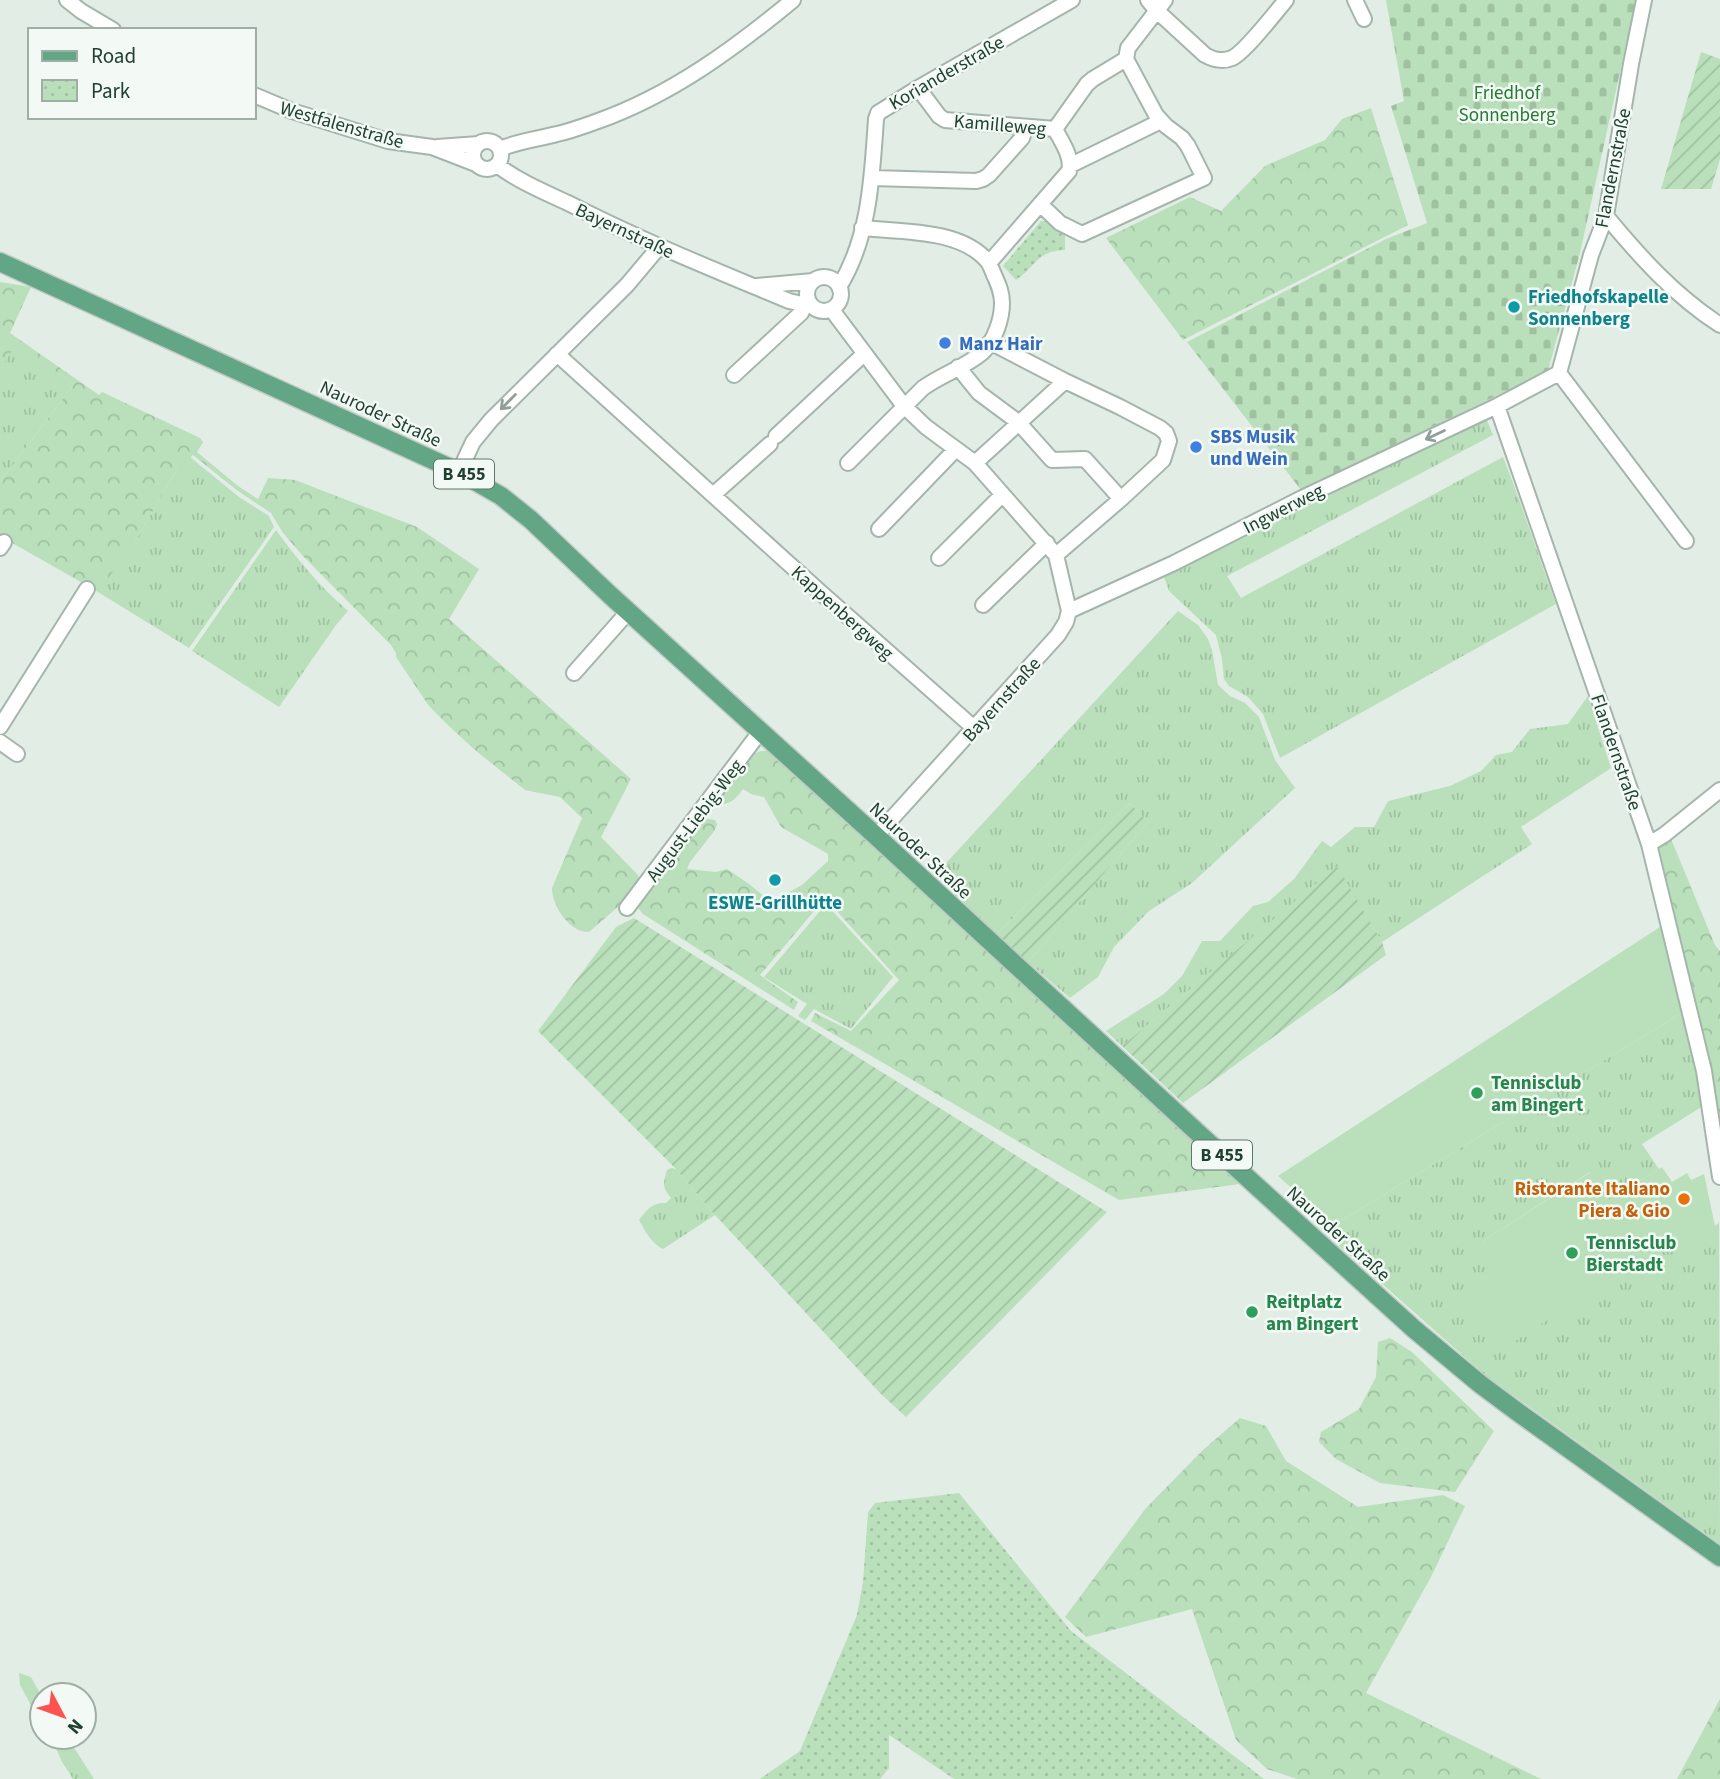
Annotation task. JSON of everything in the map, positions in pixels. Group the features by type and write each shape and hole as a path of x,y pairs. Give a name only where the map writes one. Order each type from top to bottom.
{"main road":[{"name":"Nauroder Straße","path":"0,262 459,472 488,487 515,507 1414,1329 1480,1384 1720,1557"},
{"name":"Nauroder Straße","path":"0,271 30,277"}],"street":[{"path":"67,0 110,28"},
{"path":"500,149 561,134 599,121 659,94 741,42 793,0"},
{"name":"Korianderstraße","path":"839,287 853,260 868,209 878,113 1072,0"},
{"path":"1040,204 1060,223 1083,234 1204,178 1182,138 1156,115 1126,59 1128,48 1157,4 1205,55 1214,60 1235,57 1286,0"},
{"path":"1355,0 1364,19"},
{"name":"Flandernstraße","path":"1559,373 1591,255 1606,216 1644,0"},
{"path":"1055,129 1087,84 1126,59"},
{"name":"Kamilleweg","path":"918,88 944,120 1055,129 1071,165"},
{"name":"Westfalenstraße","path":"256,96 292,111 388,141 432,147 479,144"},
{"path":"989,262 1069,171 1071,165 1161,121"},
{"path":"872,178 983,179 1022,138 1026,127"},
{"path":"488,141 500,149 501,158 497,166 484,169 475,164 473,155 479,144 488,141"},
{"name":"Westfalenstraße","path":"432,147 475,164"},
{"name":"Bayernstraße","path":"497,166 659,247 789,301 808,306"},
{"path":"1606,216 1644,262 1695,308 1720,325"},
{"path":"848,463 904,406 934,380 983,351 1000,319 1002,295 989,262 956,240 934,235 862,228"},
{"path":"459,472 473,442 491,419 627,285 659,247"},
{"path":"828,277 837,282 841,297 832,310 821,311 808,306 807,290 813,281 828,277"},
{"name":"Bayernstraße","path":"756,286 813,281"},
{"path":"734,375 808,306"},
{"path":"832,310 904,406 926,427 975,463 1052,549 1069,611"},
{"path":"983,606 1052,549 1121,499 1163,460 1169,442 1166,433 1160,428 990,342"},
{"name":"Kappenbergweg","path":"557,354 974,728"},
{"path":"713,495 864,354"},
{"path":"958,367 979,393 1018,422 1052,460 1085,459 1121,499"},
{"path":"1497,406 1559,373 1686,541"},
{"path":"975,463 1065,381"},
{"name":"Flandernstraße","path":"1497,406 1649,844 1704,1071 1720,1177"},
{"name":"Ingwerweg","path":"1069,611 1497,406"},
{"path":"879,529 956,449"},
{"path":"939,558 1002,495"},
{"path":"0,727 86,589"},
{"name":"Bayernstraße","path":"876,836 1058,635 1069,611"},
{"path":"574,673 628,612"},
{"name":"August-Liebig-Weg","path":"627,908 760,732"},
{"path":"0,742 17,754"},
{"path":"1649,844 1720,790"}],"green space":[{"name":"Friedhof Sonnenberg","path":"1386,0 1636,0 1580,253 1548,371 1301,490 1187,342 1386,239 1427,223 1391,106 1404,101"},
{"path":"1701,52 1720,59 1720,159 1711,189 1661,189"},
{"path":"1371,108 1408,225 1183,340 1106,238 1190,197 1221,211 1265,166 1325,140 1342,119"},
{"path":"1041,221 1049,221 1065,235 1065,250 1042,256 1016,280 1003,266"},
{"path":"0,282 31,287 10,333 99,395 102,392 200,438 203,442 197,452 258,499 268,478 295,480 417,527 479,569 449,619 631,779 601,837 638,875 640,881 635,892 589,932 569,923 555,903 552,888 582,818 560,797 525,790 450,727 429,706 396,657 391,645 303,556 283,533 271,513 193,455 174,474 135,542 106,581 99,586 88,586 0,536 0,482 74,384 16,344 0,370"},
{"path":"16,343 74,384 0,482 0,370"},
{"path":"1486,418 1493,435 1227,576 1241,598 1503,457 1556,604 1280,758 1263,714 1248,697 1229,686 1224,679 1216,635 1169,591 1164,577"},
{"path":"190,457 239,497 269,516 274,527 189,648 88,586 135,542 174,474"},
{"path":"276,530 310,573 348,611 279,707 192,651"},
{"path":"1178,611 1198,625 1208,639 1218,685 1230,696 1245,703 1259,717 1275,760 1295,788 1192,883 1149,911 1114,947 1098,977 1070,998 1028,962 1148,822 1130,803 997,934 936,874"},
{"path":"1588,696 1611,768 1521,827 1532,844 1382,942 1337,867 1122,1046 1106,1031 1164,994 1182,976 1202,941 1220,941 1253,906 1268,902 1294,879 1322,841 1331,847 1355,827 1374,827 1388,801 1450,786 1481,771 1496,755 1512,752 1530,729 1568,724"},
{"path":"767,751 862,833 1240,1184 1119,1200 811,1021 815,1013 851,1031 899,980 825,898 760,975 798,1002 794,1010 643,914 638,908 703,818 715,820 717,824 687,869 716,872 727,869 771,902 802,885 828,861 828,854 781,827 764,797 743,789 731,802 720,804 717,801 753,754"},
{"path":"1130,803 1148,822 1028,962 997,934"},
{"path":"1671,839 1715,945 1720,951 1720,1147 1656,848"},
{"path":"1337,866 1382,942 1386,955 1183,1103 1122,1046"},
{"path":"826,904 893,977 851,1029 814,1009 805,1020 798,1016 807,1004 764,977"},
{"path":"634,918 1107,1212 906,1417 881,1394 715,1215 676,1169 538,1031 616,927"},
{"name":"Tennisclub am Bingert","path":"1663,925 1685,1011 1334,1225 1278,1176"},
{"path":"1685,1011 1703,1106 1642,1144 1659,1169 1609,1200 1590,1172 1483,1241 1497,1261 1480,1316 1501,1349 1680,1235 1687,1244 1719,1223 1720,1544 1485,1375 1336,1243 1334,1225"},
{"name":"Tennisclub Bierstadt","path":"1662,1167 1672,1182 1687,1173 1691,1180 1704,1174 1715,1226 1686,1245 1680,1235 1501,1350 1480,1317 1467,1324 1453,1301 1492,1275 1492,1267 1496,1261 1483,1241 1591,1172 1609,1200"},
{"path":"676,1169 715,1215 663,1249 652,1240 639,1220 650,1207 666,1203 671,1198 664,1185 667,1170"},
{"path":"1390,1338 1412,1352 1494,1431 1455,1492 1380,1483 1336,1459 1319,1442 1321,1432 1359,1409 1376,1377 1378,1342"},
{"path":"1240,1418 1266,1426 1286,1461 1358,1507 1443,1495 1465,1506 1431,1577 1366,1693 1541,1779 1297,1779 1267,1769 1236,1740 1192,1609 1086,1637 1065,1617 1146,1508 1203,1450"},
{"path":"959,1493 1071,1631 1264,1779 954,1779 889,1735 889,1768 880,1779 760,1779 800,1751 857,1615 863,1582 868,1512 875,1503"},
{"path":"19,1673 31,1677 33,1681 28,1681 28,1700 20,1685"},
{"path":"1720,1699 1720,1779 1677,1779"},
{"path":"57,1751 76,1751 94,1779 73,1779"}],"place":[{"name":"Friedhofskapelle Sonnenberg","path":"1514,307"},
{"name":"Manz Hair","path":"945,343"},
{"name":"SBS Musik und Wein","path":"1196,447"},
{"name":"ESWE-Grillhütte","path":"775,880"},
{"name":"Tennisclub am Bingert","path":"1477,1093"},
{"name":"Ristorante Italiano Piera & Gio","path":"1684,1199"},
{"name":"Tennisclub Bierstadt","path":"1572,1253"},
{"name":"Reitplatz am Bingert","path":"1252,1312"}]}
